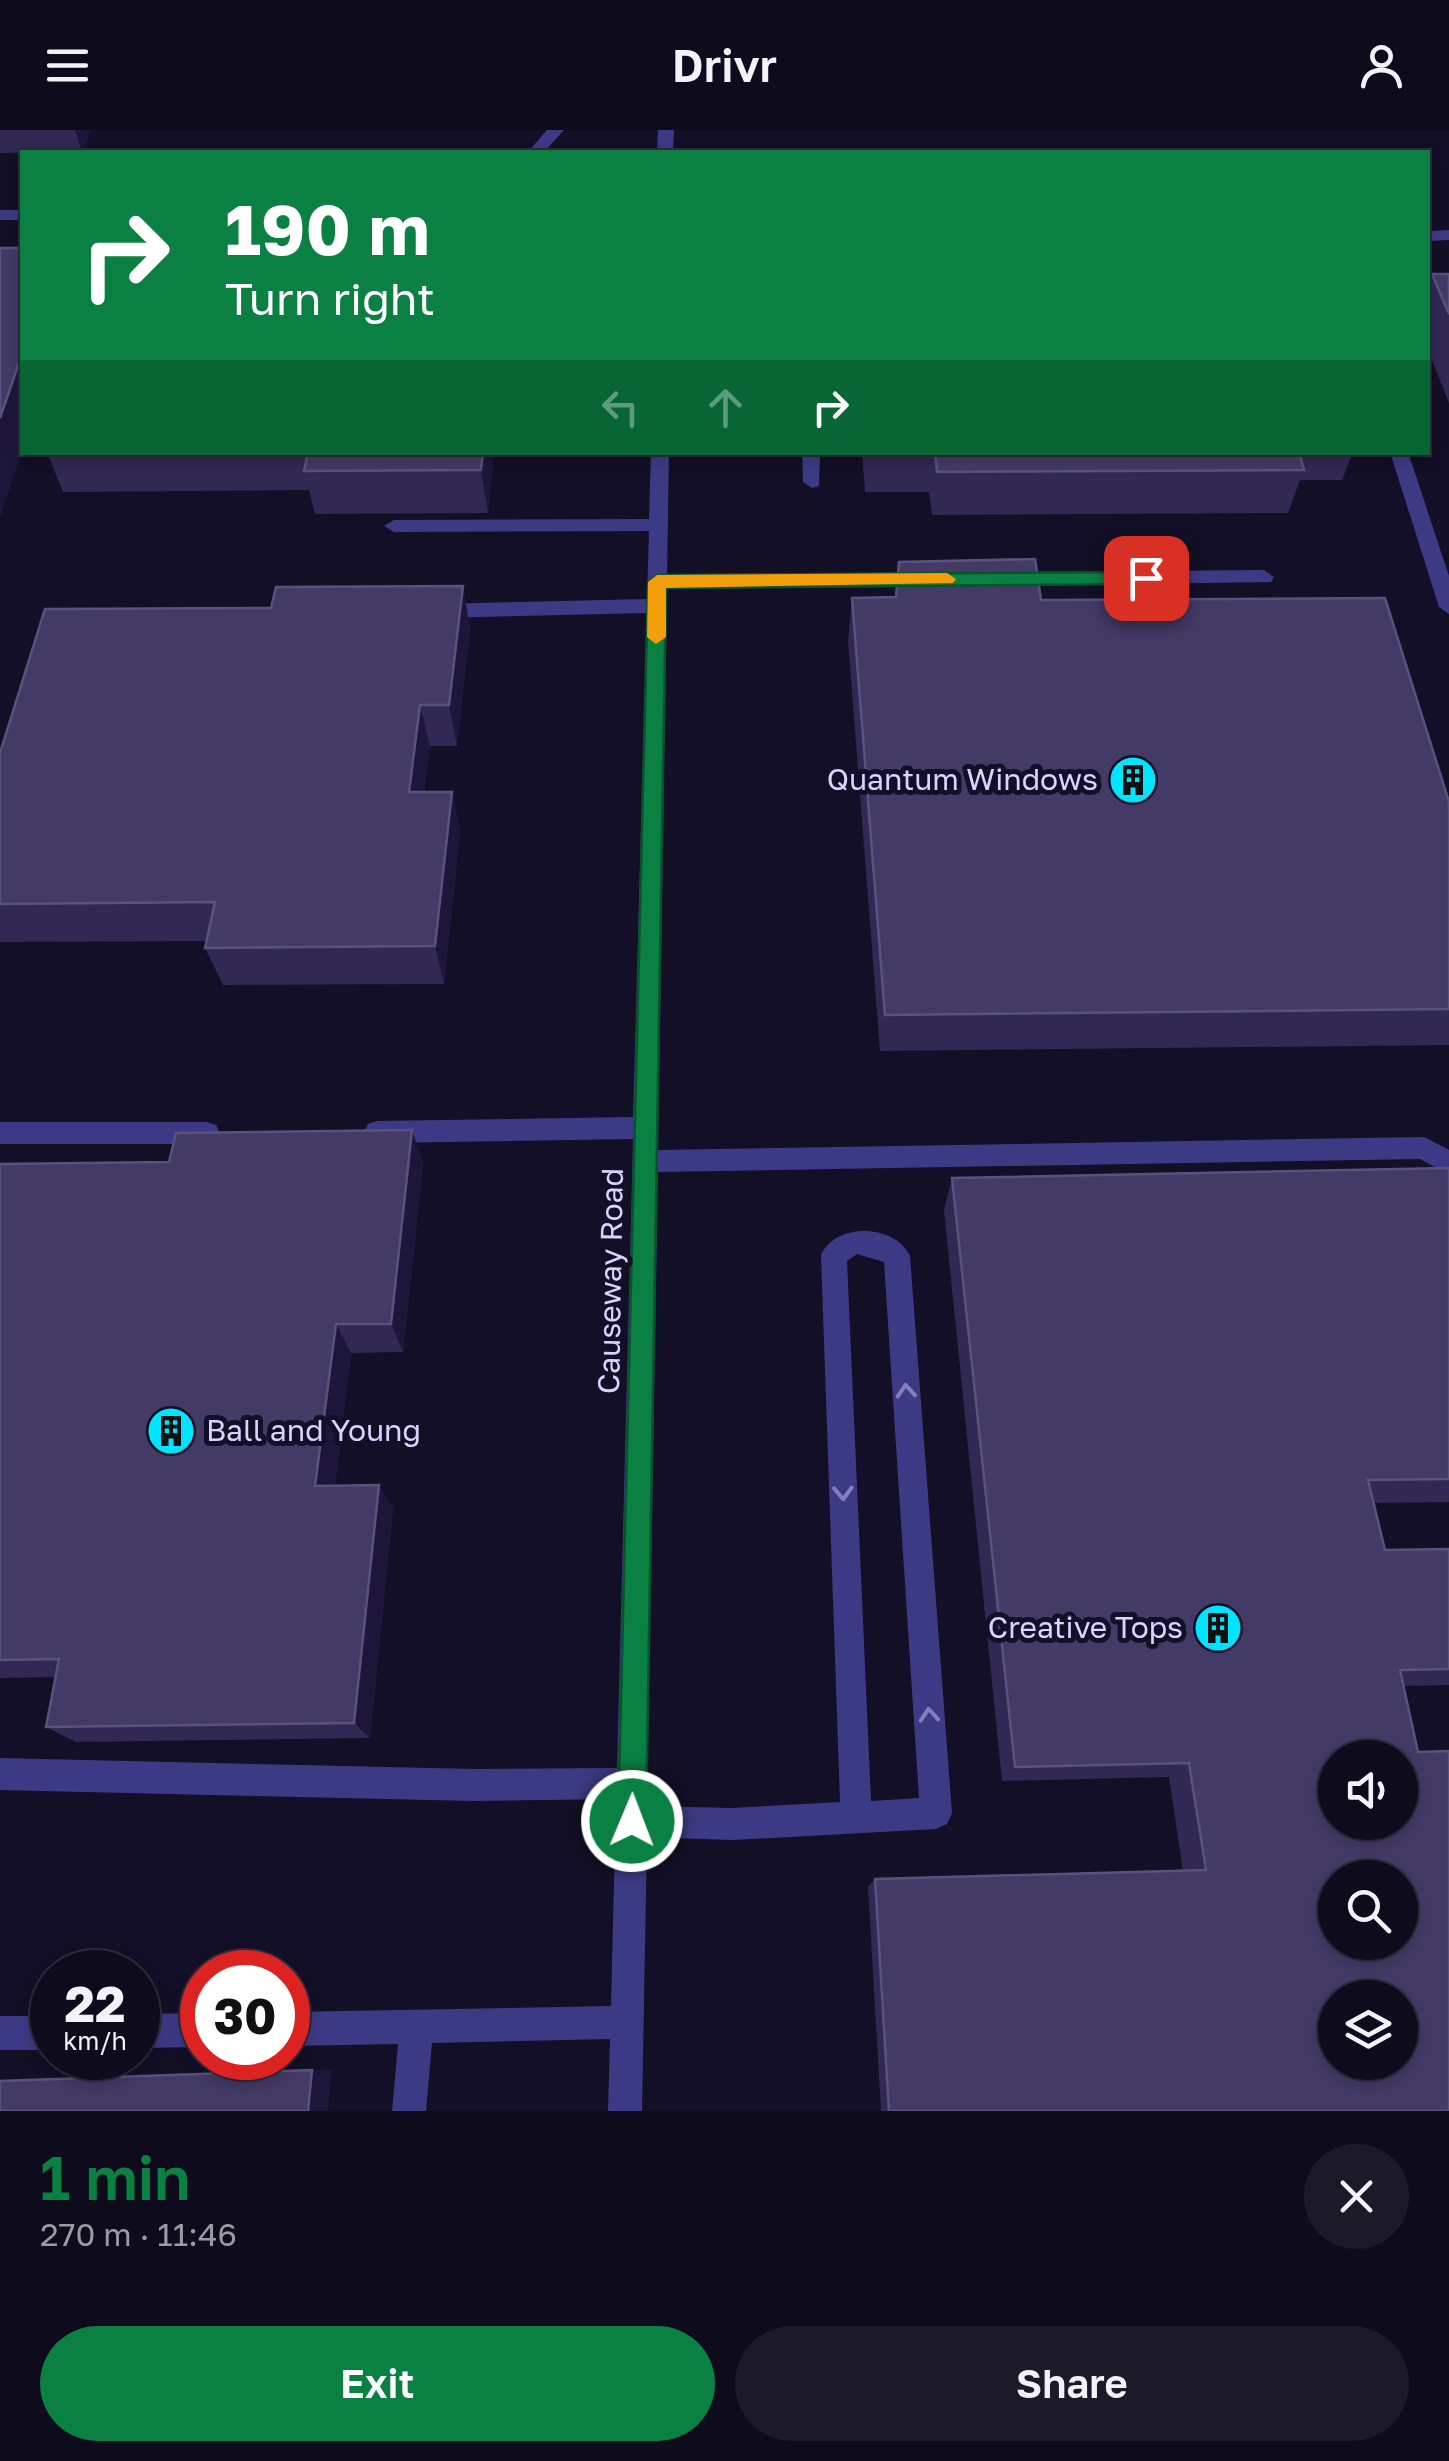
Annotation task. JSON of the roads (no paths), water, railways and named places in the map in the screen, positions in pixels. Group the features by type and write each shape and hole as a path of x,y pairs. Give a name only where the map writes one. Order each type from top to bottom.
{"street":[{"path":"538,150 556,130"},
{"name":"Causeway Road","path":"625,2111 660,455"},
{"path":"811,455 812,482"},
{"path":"1400,455 1449,608"},
{"path":"394,526 658,525"},
{"path":"988,579 1264,578"},
{"path":"422,612 657,594 948,579"},
{"path":"352,1132 647,1128"},
{"path":"0,1134 236,1132"},
{"path":"646,1161 1424,1148 1449,1164"},
{"path":"632,1821 732,1824 856,1817 936,1812 897,1256 876,1244 854,1242 834,1255 856,1817"},
{"path":"0,1774 238,1777 475,1786 633,1783"},
{"path":"310,2028 627,2022"},
{"path":"409,2111 416,2026"},
{"path":"0,2034 30,2033"}],"place":[{"name":"Quantum Windows","path":"1133,780"},
{"name":"Ball and Young","path":"171,1431"},
{"name":"Creative Tops","path":"1218,1628"}]}
